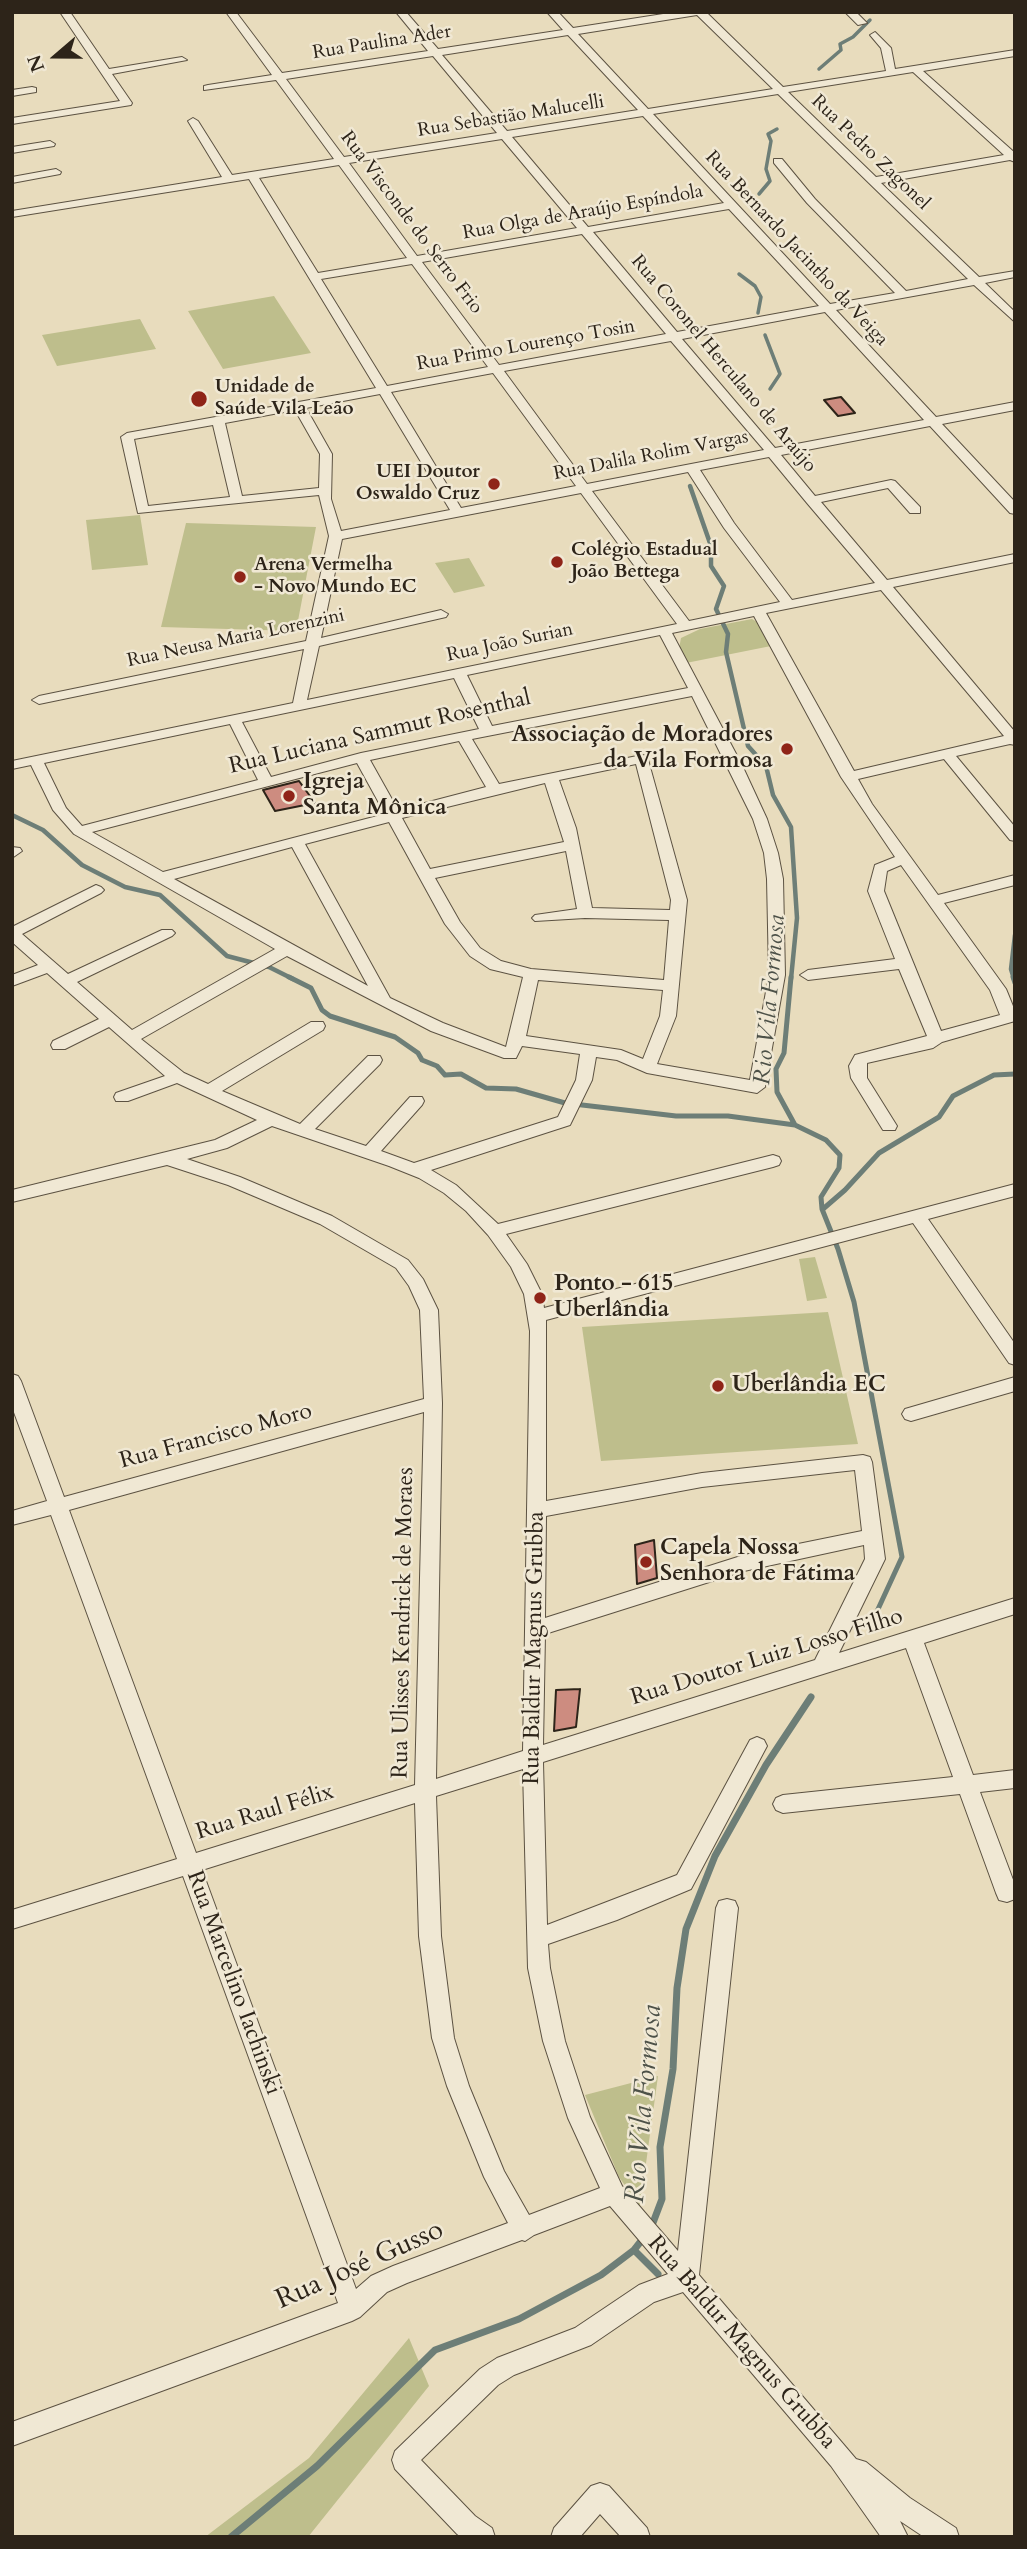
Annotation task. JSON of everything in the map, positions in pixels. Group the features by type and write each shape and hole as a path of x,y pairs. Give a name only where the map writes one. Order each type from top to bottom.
{"street":[{"path":"12,121 127,103 65,12"},
{"name":"Rua Visconde do Serro Frio","path":"231,12 686,626"},
{"name":"Rua Coronel Herculano de Araújo","path":"401,12 1014,739"},
{"name":"Rua Bernardo Jacintho da Veiga","path":"551,12 1015,510"},
{"name":"Rua Paulina Ader","path":"208,88 699,12"},
{"name":"Rua Pedro Zagonel","path":"699,12 1015,319"},
{"path":"850,12 862,23"},
{"path":"875,35 886,48 887,62 892,73"},
{"name":"Rua Sebastião Malucelli","path":"12,214 1015,53"},
{"path":"106,72 182,60"},
{"path":"915,69 1014,157"},
{"path":"12,93 32,90"},
{"path":"193,121 229,180"},
{"path":"12,150 50,144"},
{"path":"873,181 1014,157"},
{"path":"778,161 811,201 904,294"},
{"path":"12,180 56,172"},
{"path":"253,176 458,513"},
{"name":"Rua Olga de Araújo Espíndola","path":"314,276 733,205"},
{"name":"Rua Primo Lourenço Tosin","path":"237,500 143,510 127,438 1015,274"},
{"path":"299,406 326,454 325,491 336,536 299,706"},
{"name":"Rua Dalila Rolim Vargas","path":"336,536 1015,406"},
{"path":"218,421 237,500 325,491"},
{"path":"692,468 739,540 789,604"},
{"path":"812,500 891,484 915,510"},
{"name":"Rua João Surian","path":"12,765 1015,558"},
{"path":"758,611 865,806 998,989 1013,1017 936,1038 927,1044 866,1056 858,1062 859,1078 889,1126"},
{"name":"Rua Neusa Maria Lorenzini","path":"39,700 312,644 441,614"},
{"path":"517,1040 628,1056 648,1068 757,1087 777,975 774,869 766,837 752,801 664,630"},
{"path":"459,673 487,730"},
{"name":"Rua Luciana Sammut Rosenthal","path":"79,831 360,757 695,691"},
{"path":"234,719 265,780"},
{"path":"463,735 495,789"},
{"path":"848,777 1014,739"},
{"path":"947,754 1015,837"},
{"path":"360,757 461,937 475,952 496,965 531,974 672,986"},
{"path":"162,877 393,814 495,789 642,759 677,888 679,915 672,986 664,1030 648,1068"},
{"path":"35,761 64,817 79,831 288,949 437,1027 510,1054 517,1040 531,974"},
{"path":"550,777 572,845 585,913"},
{"path":"295,840 384,1000"},
{"path":"426,875 572,845"},
{"path":"904,859 880,868 876,881 882,910 936,1038"},
{"path":"934,901 1015,880"},
{"path":"12,933 96,890"},
{"path":"540,918 585,913 679,915"},
{"name":"Rua Baldur Magnus Grubba","path":"12,933 178,1077 271,1120 415,1169 460,1197 494,1231 526,1280 538,1316 540,1365 533,1757 537,1938 545,2000 567,2083 588,2140 614,2194 840,2457 896,2537"},
{"path":"66,981 167,933"},
{"path":"130,1038 288,949"},
{"path":"808,975 904,963"},
{"path":"12,981 49,966"},
{"path":"59,1045 111,1020"},
{"path":"207,1092 317,1026"},
{"path":"415,1169 570,1109 584,1080 589,1050"},
{"path":"303,1131 374,1060"},
{"path":"122,1097 178,1077"},
{"path":"370,1153 416,1101"},
{"path":"12,1196 169,1159 228,1142 271,1120"},
{"name":"Rua Ulisses Kendrick de Moraes","path":"169,1159 234,1181 326,1220 402,1264 417,1283 429,1310 433,1404 425,1791 430,1936 443,2038 476,2135 495,2177 525,2230"},
{"path":"494,1231 773,1161"},
{"path":"538,1316 1015,1191"},
{"path":"918,1217 1015,1358"},
{"name":"Rua Marcelino Iachinski","path":"12,1381 352,2309"},
{"path":"911,1414 1015,1384"},
{"name":"Rua Francisco Moro","path":"12,1518 433,1404"},
{"path":"537,1510 725,1476 863,1462 875,1559 823,1665"},
{"path":"535,1629 744,1563 873,1536"},
{"name":"Rua Doutor Luiz Losso Filho","path":"533,1757 1015,1605"},
{"path":"912,1638 1007,1893"},
{"path":"537,1938 609,1913 684,1882 757,1746"},
{"name":"Rua Raul Félix","path":"12,1920 533,1757"},
{"path":"783,1804 1015,1779"},
{"path":"483,2537 466,2525 404,2460 489,2377 506,2366 583,2337 648,2293 687,2279 727,1908"},
{"name":"Rua José Gusso","path":"12,2434 352,2309 379,2284 614,2194"},
{"path":"840,2457 901,2507 947,2537"},
{"path":"563,2537 600,2496 638,2537"}],"green space":[{"path":"274,296 311,353 223,369 188,311"},
{"path":"140,319 156,349 57,366 42,335"},
{"path":"140,515 148,565 92,570 86,520"},
{"name":"Arena Vermelha - Novo Mundo EC","path":"186,523 316,527 296,631 161,627"},
{"path":"469,558 485,586 454,593 435,563"},
{"path":"752,619 757,622 771,646 686,663 679,649 681,638 700,629"},
{"path":"815,1257 827,1298 807,1301 799,1259"},
{"name":"Uberlândia EC","path":"828,1312 858,1444 601,1461 582,1327"},
{"path":"658,2076 640,2207 619,2177 585,2095"},
{"path":"409,2338 429,2386 308,2537 205,2537 309,2458"}],"building":[{"path":"841,397 855,413 838,416 824,400"},
{"name":"Igreja Santa Mônica","path":"299,781 315,803 275,811 263,790"},
{"name":"Capela Nossa Senhora de Fátima","path":"654,1540 657,1578 637,1584 635,1545"},
{"path":"580,1689 576,1727 554,1731 556,1690"}],"waterway":[{"name":"Rio Vila Formosa","path":"819,69 841,50 840,44 853,37 870,20"},
{"name":"Rio Vila Formosa","path":"759,194 770,181 766,169 771,141 768,134 777,129"},
{"name":"Rio Vila Formosa","path":"739,274 755,286 761,297 758,313"},
{"name":"Rio Vila Formosa","path":"765,335 780,374 770,389"},
{"name":"Rio Vila Formosa","path":"690,486 711,546 711,566 724,586 716,609 728,634 726,652 748,746 766,766 773,795 791,827 797,918 791,979"},
{"path":"12,815 43,830 82,865 125,887 160,895 227,956 269,967 311,988 322,1010 330,1016 395,1037 418,1053 422,1060 437,1066 445,1075 461,1074 486,1088 516,1089 565,1103 676,1116 728,1116 795,1125"},
{"path":"1014,979 1011,969 1015,935"},
{"name":"Rio Vila Formosa","path":"791,977 784,1053 776,1069 777,1092 795,1125"},
{"path":"1013,977 1015,983"},
{"path":"823,1209 845,1190 879,1153 939,1117 953,1096 994,1075 1015,1074"},
{"name":"Rio Vila Formosa","path":"795,1125 826,1140 840,1155 839,1168 821,1197 822,1209 838,1249 854,1302 902,1557 873,1620"},
{"name":"Rio Vila Formosa","path":"651,2228 662,2199 660,2147 673,2069 677,1988 686,1929 715,1856 766,1765 811,1697"},
{"name":"Rio Vila Formosa","path":"634,2250 645,2236"},
{"name":"Rio Vila Formosa","path":"231,2537 317,2466 435,2350 519,2319 601,2275 634,2250"},
{"path":"634,2250 658,2274"}],"place":[{"name":"Unidade de Saúde Vila Leão","path":"199,399"},
{"name":"UEI Doutor Oswaldo Cruz","path":"494,484"},
{"name":"Colégio Estadual João Bettega","path":"557,562"},
{"name":"Arena Vermelha - Novo Mundo EC","path":"240,577"},
{"name":"Associação de Moradores da Vila Formosa","path":"787,749"},
{"name":"Igreja Santa Mônica","path":"289,796"},
{"name":"Ponto - 615 Uberlândia","path":"540,1298"},
{"name":"Uberlândia EC","path":"718,1386"},
{"name":"Capela Nossa Senhora de Fátima","path":"646,1562"}]}
